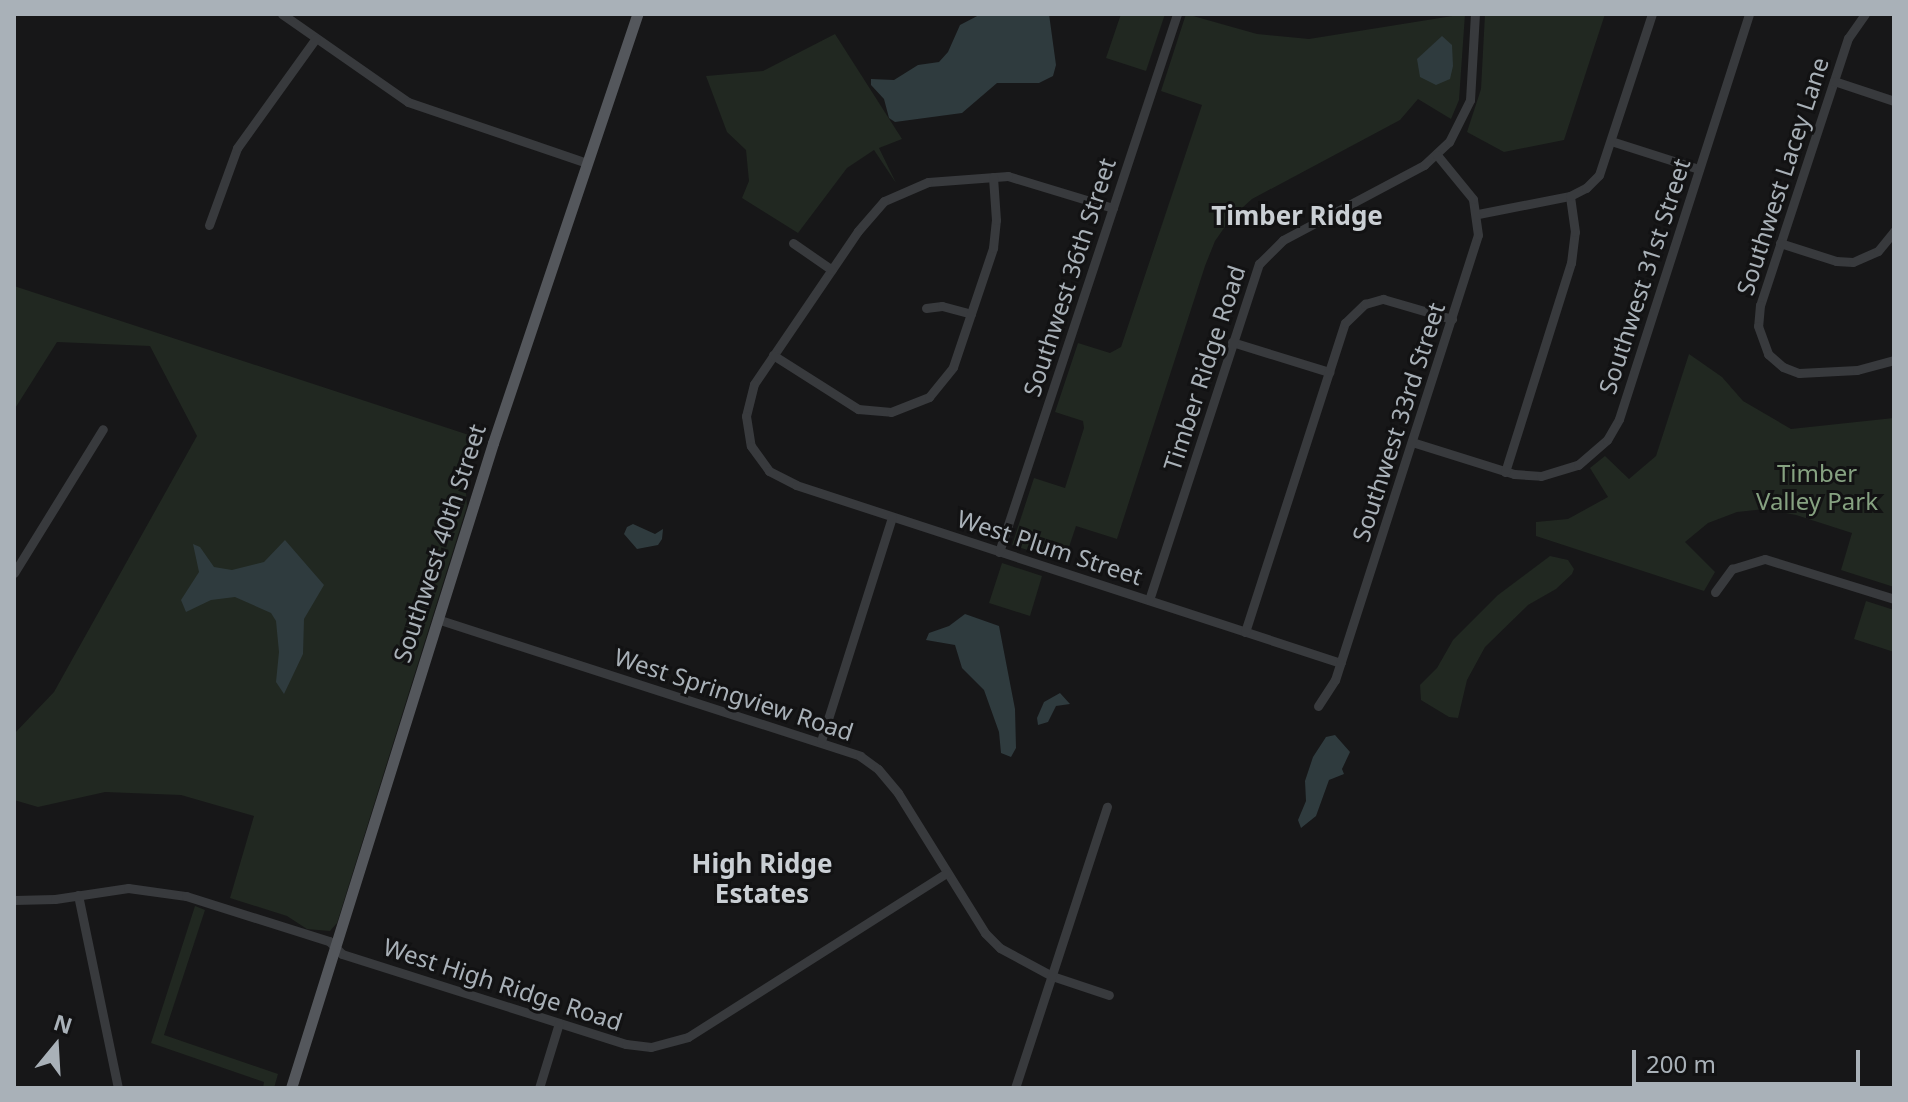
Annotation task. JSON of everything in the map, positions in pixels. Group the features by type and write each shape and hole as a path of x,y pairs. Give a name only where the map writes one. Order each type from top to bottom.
{"main road":[{"name":"Southwest 40th Street","path":"291,1088 437,619 637,14"}],"street":[{"path":"282,14 408,102 587,163"},
{"name":"Southwest 36th Street","path":"999,552 1177,14"},
{"name":"Timber Ridge Road","path":"1149,600 1254,275 1274,246 1437,155 1456,133 1470,100 1475,14"},
{"path":"1437,155 1468,191 1478,214 1570,196 1586,188 1599,175 1652,14"},
{"name":"Southwest 31st Street","path":"1412,442 1505,472 1541,476 1565,471 1587,459 1613,431 1749,14"},
{"name":"Southwest Lacey Lane","path":"1865,14 1850,33 1780,243 1758,316 1759,336 1768,354 1783,367 1810,374 1857,370 1894,360"},
{"path":"209,225 237,148 316,38"},
{"path":"1834,81 1894,101"},
{"path":"1611,141 1699,169"},
{"path":"993,177 995,239 949,375 935,393 917,405 883,413 858,409 773,355 876,208 899,192 928,182 993,177 1029,180 1113,208"},
{"path":"1505,472 1571,263 1575,232 1570,196"},
{"name":"Southwest 33rd Street","path":"1318,706 1329,693 1341,663 1478,235 1478,214"},
{"path":"1780,243 1836,261 1853,262 1870,257 1886,244 1894,231"},
{"path":"793,243 832,270"},
{"path":"1245,632 1345,323 1365,304 1393,300 1452,319"},
{"path":"926,308 942,306 971,314"},
{"path":"1232,342 1329,372"},
{"name":"West Plum Street","path":"773,355 754,384 746,408 746,429 756,455 769,471 786,481 1341,663"},
{"path":"14,573 103,429"},
{"path":"821,741 892,517"},
{"path":"1715,592 1732,569 1765,559 1894,599"},
{"name":"West Springview Road","path":"437,619 860,756 878,769 898,793 985,933 1000,948 1052,976 1109,995"},
{"path":"1015,1088 1107,807"},
{"name":"West High Ridge Road","path":"14,900 128,888 169,892 329,941 342,954 638,1047 678,1042 946,873"},
{"path":"78,895 118,1088"},
{"path":"539,1088 559,1023"}],"green space":[{"path":"1121,14 1165,14 1146,71 1106,58"},
{"path":"1186,14 1257,34 1309,39 1465,14 1459,100 1451,119 1418,99 1400,120 1252,199 1231,218 1215,241 1205,266 1117,539 1076,526 1064,562 1012,545 1034,478 1065,488 1084,428 1083,421 1055,412 1078,343 1110,353 1121,347 1202,105 1161,91"},
{"path":"1485,14 1605,14 1564,140 1504,152 1467,132 1481,89"},
{"path":"835,34 902,139 879,148 896,183 874,150 847,168 798,233 742,198 749,181 746,150 727,132 706,76 763,71"},
{"path":"14,286 478,438 465,479 467,506 337,923 330,931 307,929 287,916 230,898 254,816 181,795 105,792 38,807 14,800 14,734 54,692 197,436 150,346 57,342 14,410"},
{"name":"Timber Valley Park","path":"1689,354 1722,377 1743,401 1791,429 1894,418 1894,587 1841,570 1852,533 1796,515 1765,509 1737,512 1708,523 1685,542 1715,572 1704,591 1536,536 1536,522 1568,519 1608,497 1590,468 1605,456 1629,479 1656,456"},
{"path":"1550,556 1568,560 1574,569 1572,574 1556,589 1528,605 1485,647 1467,680 1458,718 1449,717 1421,700 1420,685 1437,668 1453,640 1498,595"},
{"path":"1002,563 1042,576 1030,616 989,603"},
{"path":"1866,601 1894,610 1894,652 1854,639"},
{"path":"195,906 205,910 164,1035 278,1074 274,1088 263,1088 264,1082 151,1043"}],"shaded area":[{"path":"981,14 1049,14 1056,65 1053,76 1039,83 997,83 962,113 895,122 889,118 884,99 871,85 871,79 894,80 918,65 939,62 948,52 960,25"},
{"path":"1442,36 1452,45 1453,66 1450,79 1436,85 1420,77 1417,59"},
{"path":"633,524 655,534 663,529 658,545 637,549 624,534 627,527"},
{"path":"285,540 324,585 304,619 303,654 284,694 276,682 279,652 276,621 271,613 235,597 211,600 186,612 181,600 199,572 193,544 200,547 214,567 232,570 264,562"},
{"path":"965,614 999,626 1015,709 1016,748 1011,757 1001,753 999,732 984,690 962,668 955,645 926,640 929,633 949,626"},
{"path":"1060,693 1070,704 1056,706 1048,722 1038,725 1037,718 1044,702"},
{"path":"1335,735 1350,752 1342,769 1344,774 1329,780 1316,816 1301,828 1298,820 1306,801 1305,781 1313,757 1326,737"}],"district":[{"name":"Timber Ridge","path":"1297,216"},
{"name":"High Ridge Estates","path":"762,879"}]}
